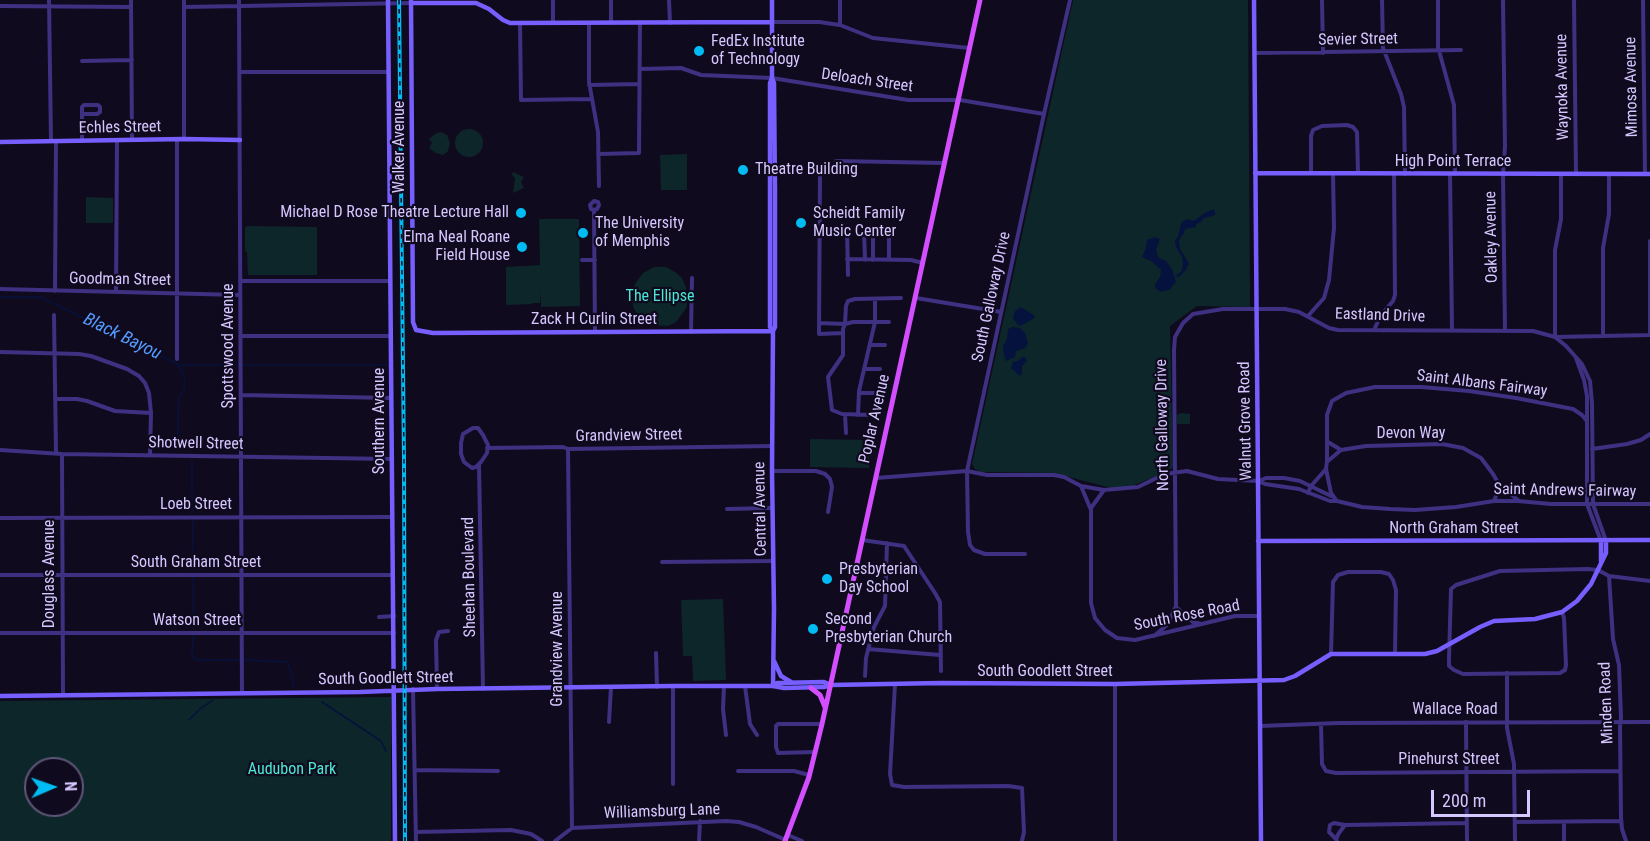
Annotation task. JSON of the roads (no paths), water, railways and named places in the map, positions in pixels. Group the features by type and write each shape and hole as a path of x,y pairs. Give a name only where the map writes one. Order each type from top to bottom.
{"main road":[{"name":"Central Avenue","path":"772,0 772,78 770,82 770,327 773,331 772,686"},
{"name":"Poplar Avenue","path":"786,839 809,775 822,724 981,0"},
{"name":"Walnut Grove Road","path":"1255,0 1261,841"},
{"name":"Southern Avenue","path":"388,2 395,841"},
{"path":"411,2 477,2 510,23 772,22"},
{"name":"Walker Avenue","path":"411,2 413,322 416,330"},
{"name":"Echles Street","path":"0,142 240,140"},
{"name":"High Point Terrace","path":"1255,173 1648,174"},
{"name":"Zack H Curlin Street","path":"416,330 427,333 773,331"},
{"name":"North Graham Street","path":"1258,541 1650,540"},
{"path":"1331,654 1425,654 1437,651 1494,621 1536,619 1562,612 1585,593 1601,564 1604,541"},
{"path":"772,652 778,672 792,682"},
{"name":"South Goodlett Street","path":"0,696 571,687 772,686 811,688 831,685 895,684 1115,684 1259,681 1284,680 1295,676 1331,654"},
{"name":"South Goodlett Street","path":"772,686 777,683 792,682 824,682 831,685"},
{"path":"811,688 820,694 825,709"}],"street":[{"path":"49,0 56,291"},
{"path":"131,0 132,141"},
{"path":"184,0 184,139"},
{"name":"Spottswood Avenue","path":"239,0 242,693"},
{"path":"553,0 553,22"},
{"path":"611,0 611,22"},
{"path":"669,0 670,23"},
{"path":"840,0 840,25"},
{"name":"South Galloway Drive","path":"1025,554 986,554 974,550 970,545 967,471 1070,0"},
{"path":"1322,0 1323,52"},
{"path":"1382,0 1384,52 1404,104 1405,174"},
{"path":"1438,0 1439,51 1453,102 1452,330"},
{"name":"Oakley Avenue","path":"1503,0 1505,330"},
{"name":"Waynoka Avenue","path":"1574,0 1576,174"},
{"name":"Mimosa Avenue","path":"1643,0 1648,174"},
{"path":"184,7 411,2"},
{"path":"0,6 131,7"},
{"path":"589,22 589,85 598,132 599,186"},
{"path":"598,154 639,153 640,22"},
{"path":"772,22 819,22 840,25 873,38 970,48"},
{"path":"520,23 521,100 591,99"},
{"name":"Sevier Street","path":"1255,53 1461,51"},
{"path":"82,61 132,60"},
{"path":"1644,60 1650,60"},
{"name":"Deloach Street","path":"640,69 681,68 701,75 772,78 908,100 960,100 1044,114"},
{"path":"240,72 388,72"},
{"path":"589,85 639,84"},
{"path":"82,114 97,114 100,112 100,107 98,105 82,106 82,114 82,141"},
{"path":"1311,173 1311,136 1315,128 1347,125 1355,129 1358,137 1358,173"},
{"path":"116,292 117,140"},
{"path":"177,140 177,359"},
{"path":"836,161 945,163"},
{"path":"820,169 819,334 843,333"},
{"path":"1308,316 1324,298 1328,285 1334,231 1333,173"},
{"path":"1374,330 1395,295 1394,174"},
{"path":"1555,337 1555,250 1561,219 1561,174"},
{"path":"1603,335 1603,252 1609,214 1609,174"},
{"path":"594,210 596,332"},
{"path":"865,260 864,231 868,227 873,230 873,260"},
{"path":"847,229 848,275"},
{"path":"889,229 889,260"},
{"path":"1555,337 1650,335 1650,242"},
{"path":"847,259 923,262"},
{"path":"582,260 595,260"},
{"path":"691,332 692,278"},
{"path":"240,281 390,281"},
{"name":"Goodman Street","path":"0,289 240,294"},
{"path":"858,415 859,393 875,322 875,298"},
{"path":"873,415 845,414 832,410 828,377 843,355 846,306 850,300 901,298"},
{"path":"916,298 1001,312"},
{"name":"North Galloway Drive","path":"1176,606 1175,337 1183,323 1193,314 1223,309 1257,309"},
{"name":"Eastland Drive","path":"1257,309 1289,310 1308,316 1334,329 1537,331 1555,337"},
{"path":"54,315 56,453"},
{"path":"819,323 889,322"},
{"path":"240,336 390,336"},
{"path":"1555,337 1575,357 1590,404 1593,504 1604,541"},
{"path":"870,345 885,345"},
{"path":"0,352 55,352 91,356 127,369 139,376 145,382 149,393 150,455"},
{"path":"864,369 880,369"},
{"name":"Saint Albans Fairway","path":"1337,501 1331,493 1326,469 1328,412 1332,401 1346,393 1375,387 1421,387 1469,391 1576,410"},
{"path":"859,393 876,393"},
{"path":"241,395 391,398"},
{"path":"55,399 87,401 116,411 151,413"},
{"path":"1587,421 1576,410 1590,404"},
{"path":"1590,404 1587,421 1587,504 1604,541"},
{"path":"845,414 846,432"},
{"path":"479,465 472,468 464,462 461,449 462,436 469,429 478,428 487,448"},
{"path":"1592,449 1627,444 1641,440 1650,434"},
{"path":"1327,462 1341,450 1328,442"},
{"name":"Devon Way","path":"1341,450 1366,446 1424,444 1463,448 1481,458 1500,486 1518,501"},
{"name":"Grandview Street","path":"487,448 772,446"},
{"name":"Sheehan Boulevard","path":"483,689 479,465 487,453 487,448"},
{"name":"Grandview Avenue","path":"568,449 572,828"},
{"name":"Shotwell Street","path":"0,450 62,454 392,459"},
{"name":"Douglass Avenue","path":"62,454 63,694"},
{"path":"1308,493 1326,469"},
{"path":"772,471 816,471 825,474 830,479 832,487 828,512"},
{"path":"876,478 967,471 987,475 1054,475 1064,477 1081,486 1104,490 1138,487 1165,474 1176,472 1258,481"},
{"name":"Saint Andrews Fairway","path":"1258,481 1266,478 1300,481 1330,494 1337,501"},
{"name":"Saint Andrews Fairway","path":"1258,481 1288,487 1330,501 1390,510 1456,507 1494,501 1540,504 1650,504"},
{"name":"South Rose Road","path":"1081,486 1091,508 1091,603 1095,618 1105,630 1117,638 1135,640 1235,616 1258,616"},
{"path":"1494,501 1500,486"},
{"path":"1091,508 1104,490"},
{"path":"727,508 772,508"},
{"name":"Loeb Street","path":"0,518 392,517"},
{"path":"862,540 904,546 940,602 941,671"},
{"path":"865,676 868,649 874,627 885,606 888,543"},
{"path":"662,562 773,561"},
{"path":"1562,612 1566,672 1458,672 1449,666 1450,589 1455,585 1500,571 1588,569 1598,570 1608,576 1650,580"},
{"path":"1331,654 1333,582 1338,575 1348,572 1381,572 1389,574 1393,580 1396,590 1395,653"},
{"name":"South Graham Street","path":"0,575 392,575"},
{"name":"Minden Road","path":"1608,576 1613,639 1619,665 1621,821 1626,841"},
{"path":"1154,636 1167,625 1176,606 1194,622 1201,624"},
{"path":"379,617 394,616"},
{"path":"437,689 436,640 439,632 448,631"},
{"name":"Watson Street","path":"0,633 394,633"},
{"path":"868,649 940,655"},
{"path":"656,653 657,687"},
{"path":"1507,673 1507,722 1514,759 1515,841"},
{"path":"895,684 890,774 892,785 1023,788 1024,832 1022,841"},
{"path":"1115,684 1115,841"},
{"path":"673,686 673,784"},
{"path":"724,686 723,709 726,735"},
{"path":"745,686 750,724 757,735"},
{"path":"609,722 611,687"},
{"path":"413,690 416,841"},
{"path":"1466,722 1467,841"},
{"name":"Wallace Road","path":"1260,726 1339,723 1650,722"},
{"path":"815,752 778,753 776,726 778,724 822,724"},
{"name":"Pinehurst Street","path":"1322,724 1322,764 1326,771 1336,773 1620,771"},
{"path":"415,770 498,771"},
{"path":"738,771 794,771 809,775"},
{"path":"699,841 700,821"},
{"name":"Williamsburg Lane","path":"572,828 700,821 739,822 786,839 802,841"},
{"path":"1515,822 1621,821"},
{"path":"1564,822 1564,841"},
{"path":"1337,840 1329,832 1330,825 1334,823 1345,825 1467,823"},
{"path":"1337,840 1339,832 1345,825"},
{"path":"555,841 572,828"},
{"path":"416,832 511,830 531,834 542,841"}],"waterway":[{"name":"Black Bayou","path":"0,297 41,297 52,303"},
{"name":"Black Bayou","path":"55,304 177,364 185,380 184,390 179,398 177,446"},
{"path":"178,365 237,365"},
{"path":"244,365 387,365"},
{"name":"Black Bayou","path":"192,461 192,515"},
{"name":"Black Bayou","path":"192,571 193,520"},
{"name":"Black Bayou","path":"193,578 193,628"},
{"name":"Black Bayou","path":"193,636 192,656 195,660 239,660"},
{"name":"Black Bayou","path":"245,660 288,662 294,686"},
{"path":"189,720 213,700"},
{"name":"Black Bayou","path":"322,702 381,741 386,751"}],"railway":[{"path":"399,0 405,841"}],"place":[{"name":"FedEx Institute of Technology","path":"699,51"},
{"name":"Theatre Building","path":"743,170"},
{"name":"Michael D Rose Theatre Lecture Hall","path":"521,213"},
{"name":"Scheidt Family Music Center","path":"801,223"},
{"name":"The University of Memphis","path":"583,233"},
{"name":"Elma Neal Roane Field House","path":"522,247"},
{"name":"Presbyterian Day School","path":"827,579"},
{"name":"Second Presbyterian Church","path":"813,629"}],"park label":[{"name":"The Ellipse","path":"660,297"},
{"name":"Audubon Park","path":"292,770"}]}
